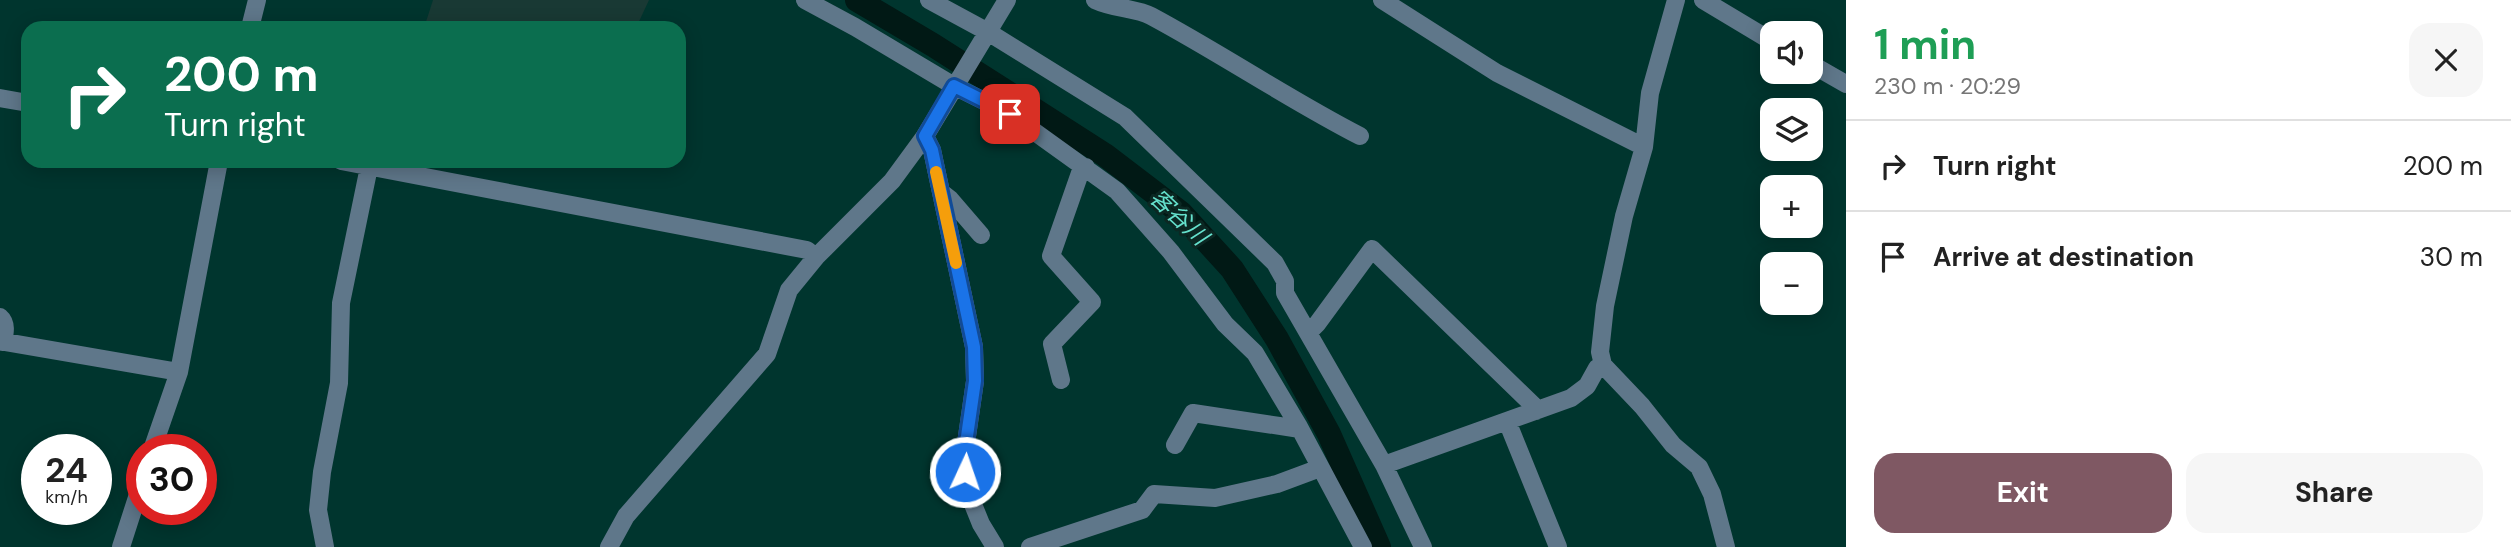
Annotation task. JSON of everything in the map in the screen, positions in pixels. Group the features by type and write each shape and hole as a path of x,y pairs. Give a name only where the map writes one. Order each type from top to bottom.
{"street":[{"path":"252,21 257,0"},
{"path":"805,0 1010,114 1117,191 1171,252 1225,324 1255,353 1300,429 1363,547"},
{"path":"929,0 1101,100 1125,117 1275,263 1285,281 1285,293 1384,465 1423,547"},
{"path":"609,547 626,516 767,354 789,290 816,257 892,181 925,136 1007,0"},
{"path":"1095,0 1109,7 1147,14 1307,109 1360,136"},
{"path":"1382,0 1497,73 1644,147"},
{"path":"1675,0 1650,93 1644,147 1624,216 1605,306 1600,352 1603,365 1642,406 1672,445 1699,467 1712,494 1726,547"},
{"path":"1703,0 1760,33"},
{"path":"1823,71 1846,84"},
{"path":"0,98 21,102"},
{"path":"925,136 932,150 974,347 975,381 964,457 966,487 981,524 995,547"},
{"path":"1061,380 1052,344 1092,302 1051,256 1080,173 1086,167"},
{"path":"158,434 179,373 218,168"},
{"path":"325,547 318,510 322,472 339,383 341,303 369,168"},
{"path":"374,168 807,250 816,257"},
{"path":"940,192 950,199 981,235"},
{"path":"1308,333 1371,249 1534,405 1536,411"},
{"path":"0,317 5,330 1,342 179,373"},
{"path":"1384,465 1572,398 1587,386 1597,368 1603,365"},
{"path":"1175,445 1193,412 1300,429"},
{"path":"1507,421 1558,547"},
{"path":"1030,547 1142,510 1154,494 1215,499 1277,484 1320,468"},
{"path":"121,547 128,525"}],"shaded area":[{"path":"433,0 649,0 639,21 426,21"}],"waterway":[{"name":"客谷川","path":"857,0 933,45 1105,155 1181,213 1232,269 1277,339 1329,434 1379,547"}],"slow traffic":[{"path":"936,172 956,263"}],"route":[{"path":"965,472 964,457 975,381 974,347 932,150 925,136 954,86 1010,114"}]}
